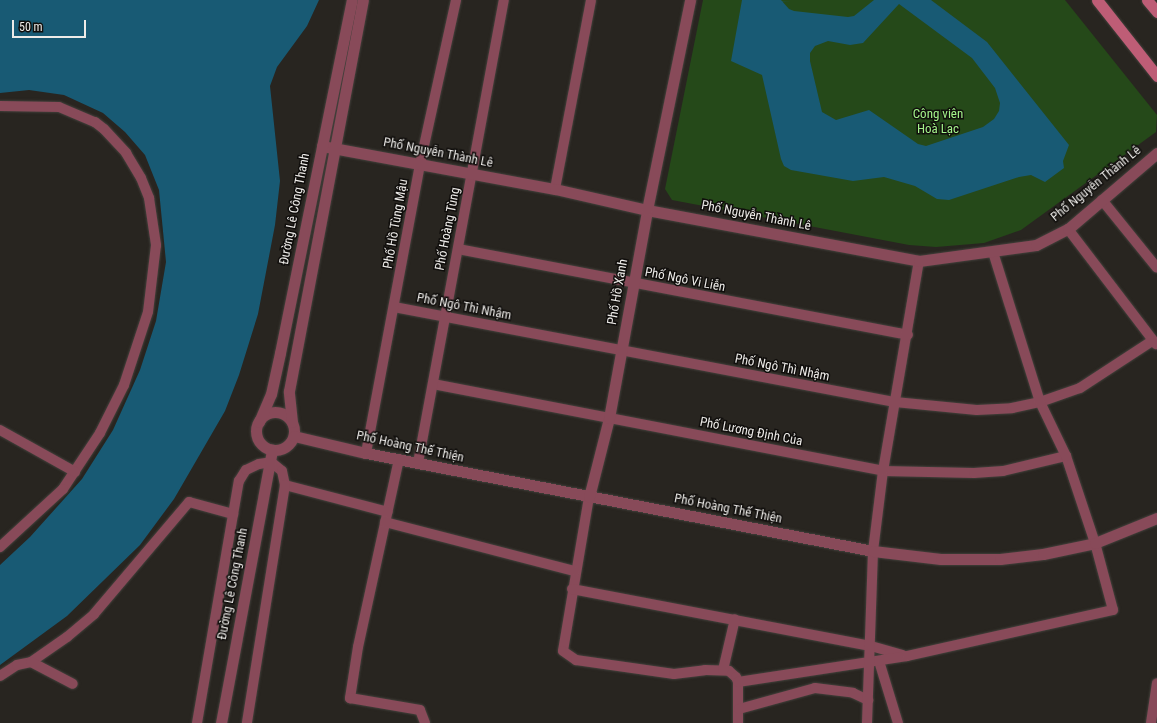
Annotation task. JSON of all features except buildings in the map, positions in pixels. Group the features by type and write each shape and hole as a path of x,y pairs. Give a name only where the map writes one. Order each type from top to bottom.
{"main road":[{"path":"1097,0 1157,76"},
{"path":"1147,0 1157,12"}],"street":[{"name":"Đường Lê Công Thanh","path":"259,422 271,394 352,0"},
{"path":"292,422 282,414 275,412 263,417 257,428 258,440 272,450 284,448 294,436 290,391 364,0"},
{"name":"Phố Hồ Tùng Mậu","path":"366,453 420,164 456,0"},
{"name":"Phố Hoàng Tùng","path":"418,463 504,0"},
{"path":"555,188 591,0"},
{"name":"Phố Hồ Xanh","path":"690,0 647,210 609,418 589,497 562,647 571,657 589,662 674,674 723,670"},
{"path":"0,106 59,107 96,122 126,153 149,198 156,245 148,312 124,385 100,433 63,489 0,548"},
{"name":"Phố Nguyễn Thành Lê","path":"322,146 555,188 647,210 919,261 994,252 1036,245 1068,229 1157,153"},
{"path":"1102,200 1157,268"},
{"path":"1068,229 1154,343"},
{"name":"Phố Ngô Vi Liễn","path":"458,248 634,284 908,335"},
{"path":"738,682 907,656 1113,610 1095,543 1066,456 1040,402 994,252"},
{"path":"898,723 874,662 871,646 873,551 882,471 908,335 919,261"},
{"name":"Phố Ngô Thì Nhậm","path":"394,307 895,402 977,410 1012,408 1040,402 1080,388 1154,343"},
{"name":"Phố Lương Định Của","path":"433,384 882,471 996,472 1031,466 1066,456"},
{"path":"0,430 74,472"},
{"name":"Phố Hoàng Thế Thiện","path":"294,436 366,453 589,497 873,551 941,560 1000,559 1043,554 1095,543 1157,518"},
{"name":"Đường Lê Công Thanh","path":"221,723 242,604 272,450"},
{"path":"399,459 358,647 350,698 420,710 425,723"},
{"path":"197,723 239,482 246,470 270,462 282,471 285,485 247,723"},
{"path":"285,485 387,517 575,571"},
{"path":"0,676 17,665 31,662 67,637 94,614 188,502 233,514"},
{"path":"572,589 871,646 907,656"},
{"path":"735,619 723,670 733,673 738,682 738,723"},
{"path":"31,662 73,684"},
{"path":"867,723 868,700 874,662"},
{"path":"1151,723 1157,683"},
{"path":"739,709 815,688 853,693 868,700"}],"green space":[{"name":"Công viên Hoà Lạc","path":"703,0 1065,0 1157,115 1156,132 1021,230 984,243 936,247 909,245 672,200 665,189"}],"water":[{"path":"0,0 319,0 307,26 277,67 270,86 280,181 275,225 258,314 239,375 225,411 174,499 140,545 67,616 0,665 0,565 30,537 82,479 113,430 140,370 156,321 166,262 159,190 145,155 125,132 103,113 64,95 29,90 0,93"},
{"path":"742,0 781,0 789,9 794,11 848,17 854,16 874,0 931,0 987,42 1069,145 1063,161 1064,168 1045,182 1031,175 1019,177 949,200 937,199 915,186 884,177 853,181 791,170 784,166 781,159 762,75 731,61","holes":["899,4 972,58 995,88 1000,103 999,111 994,119 983,127 926,146 918,144 869,110 836,120 822,112 810,61 810,53 815,46 828,41 850,45 863,43"]}]}
